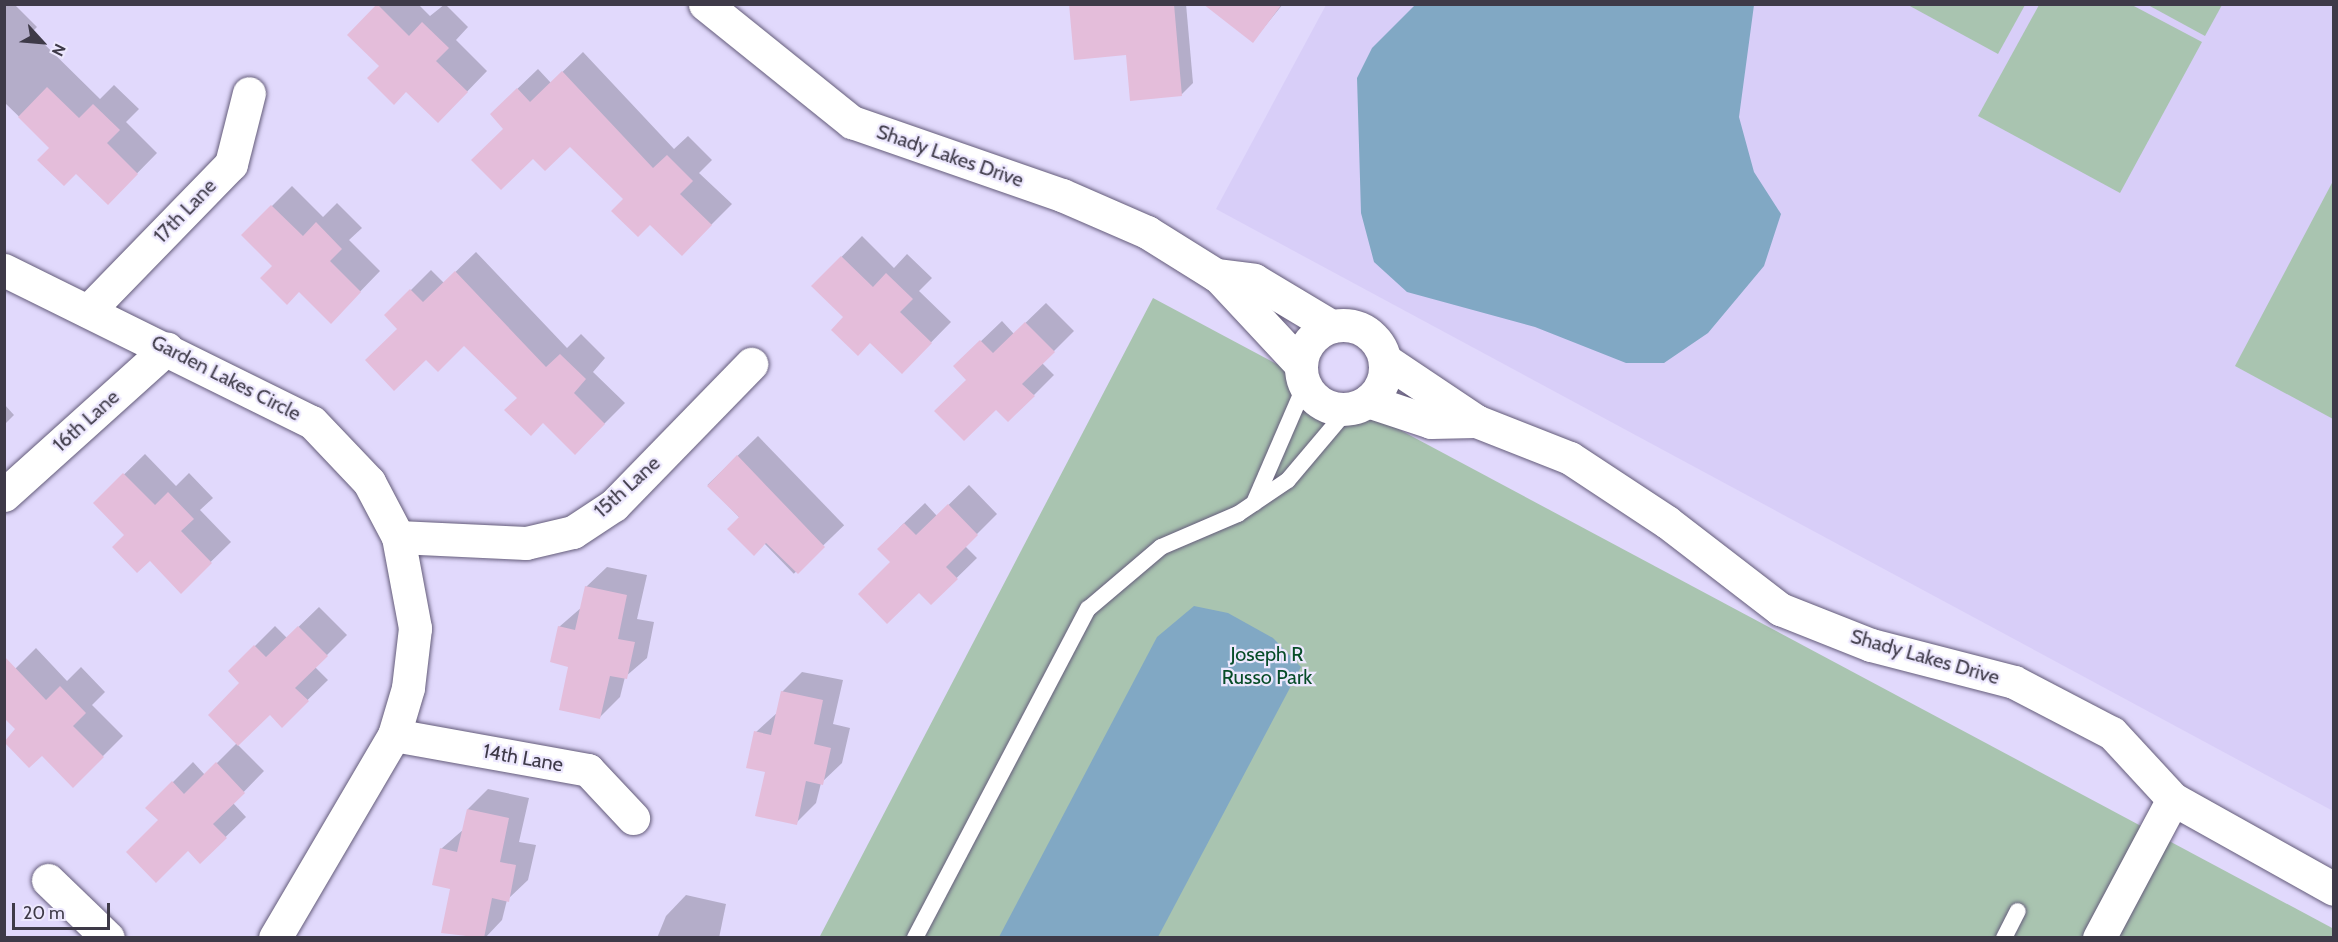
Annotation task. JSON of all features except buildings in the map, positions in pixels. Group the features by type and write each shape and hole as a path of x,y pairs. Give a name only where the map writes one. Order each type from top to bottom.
{"street":[{"name":"Shady Lakes Drive","path":"705,4 852,122 1062,195 1147,232 1216,275 1303,375"},
{"name":"17th Lane","path":"88,311 231,164 249,93"},
{"name":"Garden Lakes Circle","path":"4,270 289,407 319,428 369,482 398,537 415,628 408,688 394,735 275,938"},
{"name":"Shady Lakes Drive","path":"1216,275 1254,280 1331,326"},
{"path":"1331,326 1366,331 1385,360 1382,383 1358,405 1323,404 1303,375 1310,340 1331,326"},
{"name":"16th Lane","path":"4,495 167,348"},
{"name":"Shady Lakes Drive","path":"1385,360 1476,421 1570,458 1667,522 1780,609 1870,645 2013,682 2112,733 2173,799 2334,889"},
{"name":"15th Lane","path":"398,537 526,543 573,532 614,505 751,364"},
{"name":"Shady Lakes Drive","path":"1358,405 1431,422 1476,421"},
{"name":"14th Lane","path":"394,735 588,770 633,818"},
{"path":"2099,938 2173,799"},
{"path":"48,880 108,938"}],"lane":[{"path":"1253,503 1303,375"},
{"path":"915,938 1088,609 1161,547 1253,503 1288,480 1358,405"},
{"path":"2004,938 2018,911"}],"shaded area":[{"path":"1326,5 2333,5 2333,811 1216,209"}],"green space":[{"path":"1908,5 2025,5 1998,54"},
{"path":"2039,5 2132,5 2202,42 2120,193 1978,116"},
{"path":"2148,5 2222,5 2205,36"},
{"path":"2333,181 2333,419 2235,366"},
{"name":"Joseph R Russo Park","path":"1153,298 2334,929 2333,938 819,938"}],"water":[{"path":"1415,5 1754,5 1739,117 1754,172 1781,214 1764,266 1708,333 1664,363 1626,363 1535,327 1407,292 1374,262 1361,213 1357,78 1372,48"},
{"path":"1194,606 1228,613 1273,638 1301,667 1158,937 999,937 1157,637"}]}
